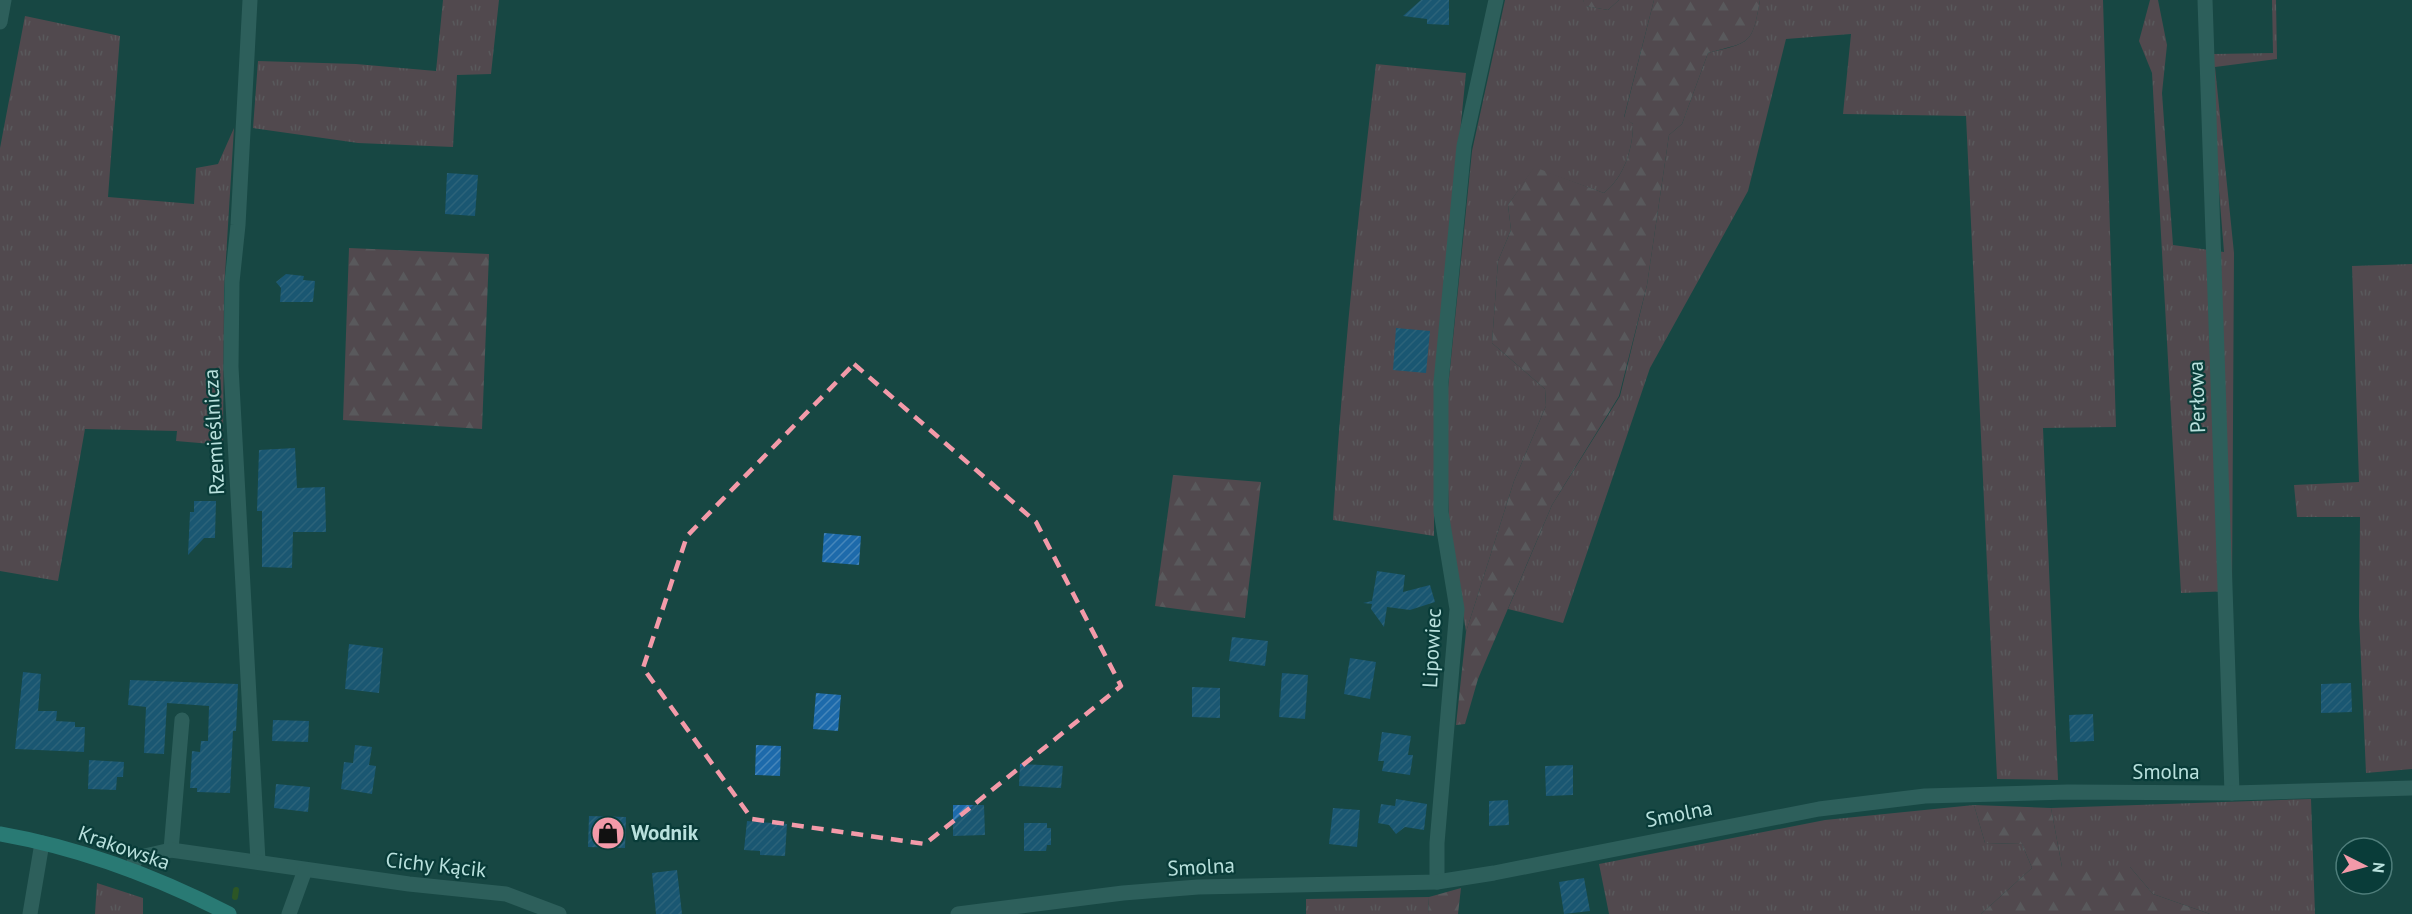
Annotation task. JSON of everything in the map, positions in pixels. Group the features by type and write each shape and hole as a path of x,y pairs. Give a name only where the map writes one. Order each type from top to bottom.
{"main road":[{"name":"Krakowska","path":"0,834 87,855 131,870 229,914"}],"street":[{"path":"0,22 4,0"},
{"name":"Rzemieślnicza","path":"250,0 238,225 232,282 231,367 258,861"},
{"name":"Lipowiec","path":"1437,882 1437,843 1457,609 1441,512 1441,382 1464,146 1496,0"},
{"name":"Perłowa","path":"2205,0 2232,793"},
{"path":"171,850 182,720"},
{"name":"Smolna","path":"958,914 1123,893 1198,887 1437,882 1819,810 1925,796 2068,792 2232,793 2412,788"},
{"path":"30,914 42,843"},
{"name":"Cichy Kącik","path":"131,870 136,858 171,850 409,884 506,894 559,914"},
{"path":"289,914 304,870"}],"highlighted area":[{"path":"854,364 1036,522 1121,686 925,844 752,819 643,668 687,536"}],"green space":[{"path":"443,0 499,0 491,74 457,75 453,147 358,143 253,128 258,61 356,64 436,71"},
{"path":"1505,0 1583,0 1586,6 1608,10 1619,0 1654,0 1624,117 1633,124 1629,153 1617,179 1604,193 1534,168 1508,205 1511,230 1498,261 1492,343 1545,389 1546,406 1514,481 1466,632 1449,523 1446,408 1472,151"},
{"path":"1583,0 1619,0 1608,10 1585,6"},
{"path":"1654,0 1760,0 1755,26 1747,39 1733,46 1708,53 1682,124 1669,135 1647,285 1619,396 1552,505 1478,679 1465,724 1456,725 1466,632 1514,481 1546,406 1545,389 1492,343 1498,261 1511,230 1508,205 1534,167 1604,193 1617,179 1629,153 1633,124 1624,118"},
{"path":"1760,0 2103,0 2116,427 2043,428 2058,780 1997,779 1966,116 1843,114 1851,34 1786,39 1748,191 1650,368 1563,623 1508,609 1552,505 1620,396 1647,285 1669,135 1682,124 1708,53 1733,46 1747,39 1755,26"},
{"path":"2150,0 2158,0 2167,45 2162,93 2173,245 2224,252 2209,68 2214,54 2273,53 2272,0 2276,0 2277,59 2215,67 2234,253 2232,591 2181,593 2152,73 2139,41"},
{"path":"25,16 120,36 108,197 194,204 196,168 218,164 234,128 224,291 223,445 176,441 177,431 85,429 58,581 0,571 0,148"},
{"path":"1376,64 1466,73 1434,392 1434,536 1333,520 1351,292"},
{"path":"349,248 489,254 482,429 343,420"},
{"path":"2412,264 2412,769 2366,773 2359,616 2360,517 2297,517 2294,485 2359,482 2352,266"},
{"path":"1173,475 1261,482 1245,618 1155,606"},
{"path":"2311,799 2315,914 2210,914 2153,894 2130,867 2062,867 2051,808"},
{"path":"1974,805 1985,843 2022,844 2032,868 1981,914 1609,914 1599,864 1825,820"},
{"path":"1974,805 2051,808 2062,867 2130,867 2153,894 2210,914 1981,914 2032,868 2022,844 1985,843"},
{"path":"97,883 143,898 143,914 95,914"},
{"path":"1461,888 1458,914 1428,914 1429,897"},
{"path":"1429,897 1428,914 1306,914 1306,899"}],"building":[{"path":"1421,0 1449,0 1449,25 1427,24 1427,19 1403,16"},
{"path":"447,173 478,175 475,216 445,214"},
{"path":"286,274 304,276 303,280 315,281 313,302 280,302 281,288 276,282"},
{"path":"1396,328 1430,331 1426,373 1393,370"},
{"path":"295,448 297,488 325,487 326,532 293,532 292,568 262,567 262,511 257,511 259,450"},
{"path":"194,501 216,501 215,538 204,538 188,555 190,512 194,512"},
{"path":"824,533 861,536 859,565 822,562"},
{"path":"1377,571 1405,575 1403,592 1430,585 1435,602 1410,610 1387,607 1384,627 1371,609 1372,604 1363,603 1372,601"},
{"path":"1232,637 1268,641 1265,666 1229,661"},
{"path":"349,644 383,648 379,693 345,689"},
{"path":"1350,658 1376,662 1370,699 1344,694"},
{"path":"23,672 41,674 38,711 57,711 56,721 75,722 75,727 85,727 84,752 15,749"},
{"path":"1282,673 1308,675 1305,719 1279,717"},
{"path":"130,680 238,684 230,793 197,792 197,788 190,788 192,751 200,752 201,741 208,741 209,706 167,703 164,754 144,753 146,707 128,705"},
{"path":"2351,683 2352,712 2321,713 2321,684"},
{"path":"1192,687 1220,688 1220,718 1192,717"},
{"path":"816,693 841,695 838,731 813,729"},
{"path":"2093,714 2094,741 2070,742 2069,715"},
{"path":"273,720 309,721 308,742 272,741"},
{"path":"1382,732 1411,736 1408,755 1413,755 1410,775 1382,771 1384,761 1378,761"},
{"path":"355,745 372,747 369,765 376,766 372,794 341,789 344,762 353,763"},
{"path":"756,745 781,746 780,776 755,775"},
{"path":"89,760 124,762 123,777 117,777 116,790 88,789"},
{"path":"1020,764 1063,766 1061,788 1019,786"},
{"path":"1573,765 1573,795 1546,796 1545,766"},
{"path":"276,784 310,787 308,812 274,808"},
{"path":"1396,799 1427,804 1424,830 1405,827 1396,834 1389,825 1378,823 1381,804 1395,806"},
{"path":"1508,800 1509,825 1489,826 1489,801"},
{"path":"953,805 984,805 985,835 953,836"},
{"path":"1333,808 1360,810 1357,847 1329,844"},
{"path":"589,816 626,817 625,848 588,847"},
{"path":"747,821 787,824 785,856 760,855 760,851 744,850"},
{"path":"1024,823 1047,823 1047,828 1051,828 1051,845 1047,845 1046,851 1024,851"},
{"path":"677,870 682,914 656,914 652,873"},
{"path":"1584,878 1590,911 1564,914 1559,882"}],"waterway":[{"path":"235,897 236,890"}],"place":[{"name":"Wodnik","path":"608,833"}]}
